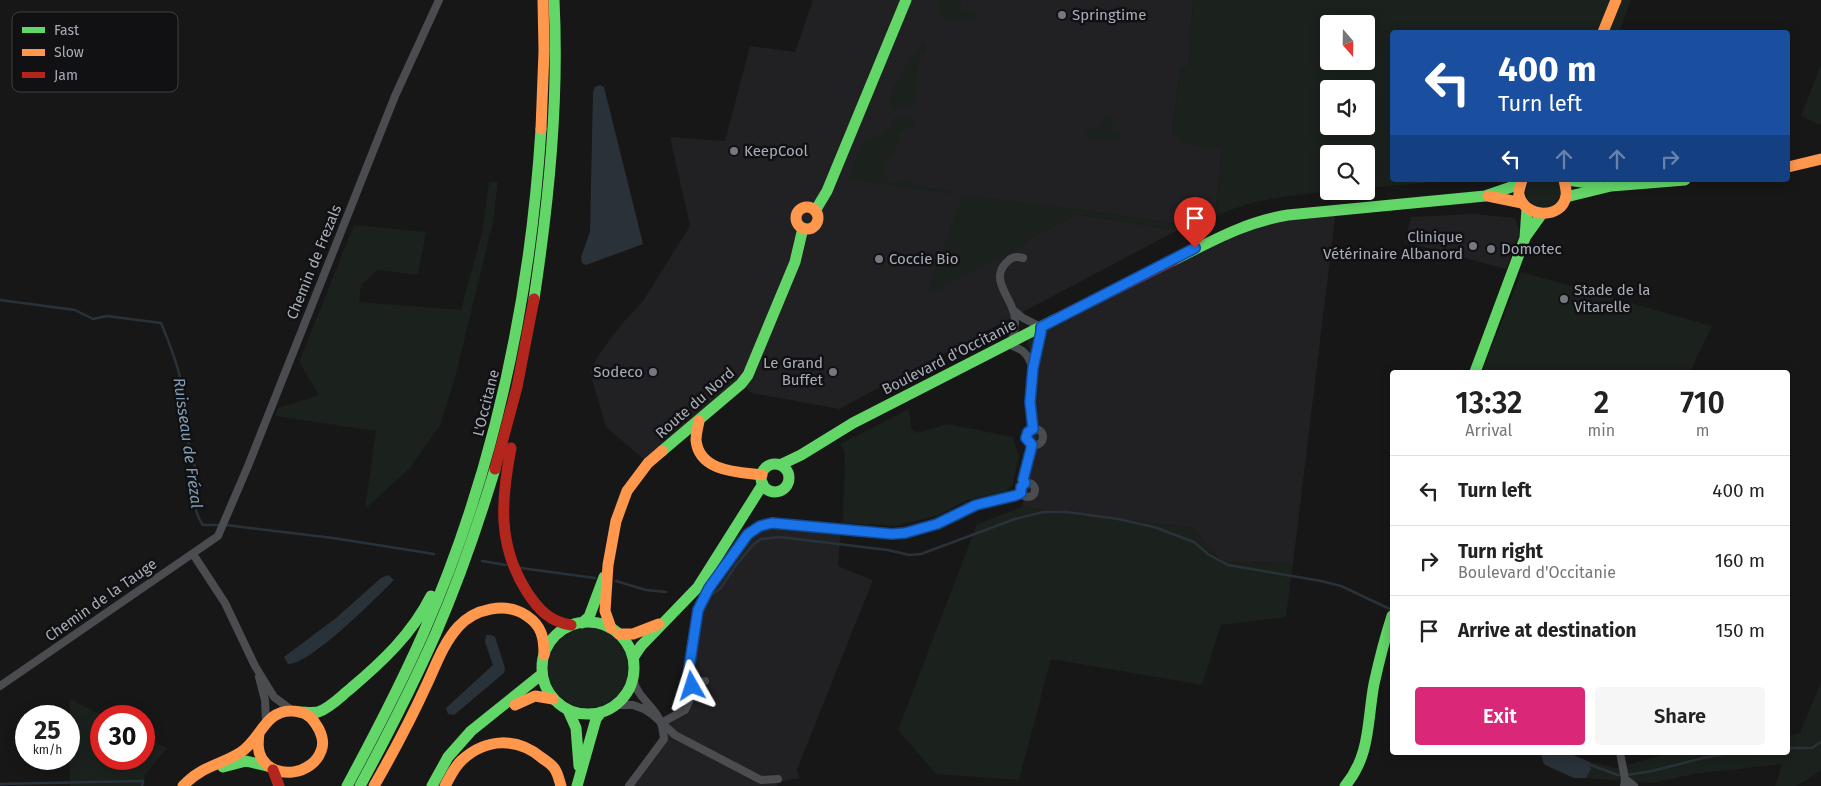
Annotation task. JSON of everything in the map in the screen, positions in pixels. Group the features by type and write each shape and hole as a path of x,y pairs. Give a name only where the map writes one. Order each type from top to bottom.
{"main road":[{"name":"L'Occitane","path":"347,786 374,737 413,658 448,575 478,487 505,390 522,308 531,252 539,173 544,95 543,0"},
{"name":"L'Occitane","path":"360,786 408,696 458,579 489,491 523,361 541,259 550,180 554,98 554,0"},
{"path":"812,209 897,0"},
{"path":"812,209 826,191 906,0"},
{"path":"1604,30 1616,0"},
{"path":"1790,166 1821,158"},
{"path":"1521,182 1519,190 1525,206 1525,238"},
{"name":"Boulevard d'Occitanie","path":"784,469 801,455 853,423 1231,231 1264,220 1312,213 1485,196 1521,182"},
{"path":"1475,370 1525,238 1541,215 1554,212 1560,208 1566,197 1566,182"},
{"path":"1572,182 1611,186"},
{"path":"1566,197 1611,186 1660,182"},
{"name":"Boulevard d'Occitanie","path":"1485,196 1525,206 1534,213 1541,215"},
{"path":"803,208 812,209 817,217 815,224 810,228 803,228 796,221 798,212 803,208"},
{"name":"Route du Nord","path":"615,631 605,611 608,565 616,521 627,491 648,463 741,384 752,369 795,262 803,228"},
{"path":"374,786 445,644 459,625 470,616 482,610 510,609 527,615 535,621 543,635 544,655 542,674 546,687 553,699 568,710 584,714 601,712 616,705 626,694 633,680 633,658 628,645 615,631 597,623 556,622 548,618 536,606 510,561 503,532 502,500 516,422 523,361"},
{"path":"699,421 696,441 700,454 708,464 765,484"},
{"name":"Boulevard d'Occitanie","path":"633,658 641,646 698,587 765,484 765,468 769,466 784,469 790,478 787,486 780,492 765,484"},
{"path":"183,786 188,779 210,765 243,751 252,743 266,721 274,715 283,711 311,713 321,711 331,705 399,644 415,623 429,599 478,487"},
{"name":"Route du Nord","path":"577,624 589,617 608,565"},
{"name":"Boulevard d'Occitanie","path":"615,631 634,634 663,622"},
{"path":"1345,786 1361,764 1374,686 1390,623"},
{"path":"544,655 554,637 577,624"},
{"path":"432,786 445,764 470,733 485,719 522,693 542,674"},
{"path":"439,786 459,755 489,723 524,700 535,696 553,699"},
{"path":"568,710 576,728 578,781"},
{"path":"192,786 206,775 233,763 246,761 270,768 281,774 305,772 318,760 322,735 314,721 296,711"},
{"path":"578,781 596,719 601,712"},
{"path":"259,733 258,750 270,768 278,786"},
{"path":"445,786 453,771 462,760 478,748 501,741 523,744 539,754 553,767 561,786"}],"street":[{"name":"Chemin de Frezals","path":"220,533 395,96 439,0"},
{"path":"1023,258 1016,256 1010,258 1003,266 1000,274 1002,288 1014,310 1023,318 1041,327 1033,368 1030,402 1033,429"},
{"path":"1014,310 1015,322 1010,342 1026,352 1030,357 1033,368"},
{"path":"1033,429 1040,431 1043,437 1038,445 1032,445 1026,438 1028,432 1033,429"},
{"path":"1025,483 1023,480 1032,445"},
{"path":"1025,483 1033,485 1035,493 1028,498 1021,493 1021,487 1025,483"},
{"path":"661,723 685,710 692,695 689,668 698,610 709,588 748,534 760,526 779,523 892,534 905,533 946,521 976,505 1005,499 1021,493"},
{"name":"Chemin de la Tauge","path":"0,686 220,533"},
{"path":"192,554 225,603 255,666 274,697 296,711"},
{"path":"255,666 265,700 266,721"},
{"path":"629,786 664,739 661,723 656,714 640,696 633,680"},
{"path":"692,686 705,681"},
{"path":"616,705 633,705 644,709 675,735 760,780 778,779"},
{"path":"1620,755 1625,783 1634,786"}],"shaded area":[{"path":"813,0 1194,0 1189,42 1192,44 1188,66 1181,67 1172,133 1182,142 1222,149 1216,210 1198,219 1177,224 1077,209 1028,239 1076,214 1178,230 839,409 752,393 741,384 648,463 606,427 590,372 598,356 620,326 643,301 690,226 670,137 725,141 750,46 795,52"},
{"path":"939,0 961,0 960,9 975,12 974,20 956,18 954,20 944,20 938,10"},
{"path":"1194,0 1611,0 1599,30 1390,30 1390,182 1435,182 1375,187 1375,145 1320,145 1320,193 1286,196 1250,204 1178,230 1076,214 1028,239 1026,244 926,296 963,195 1177,224 1198,219 1216,210 1222,149 1187,143 1175,137 1172,133 1181,67 1188,66 1192,44 1189,43"},
{"path":"1617,0 1631,0 1620,30 1607,30"},
{"path":"922,41 926,45 925,54 920,54 914,98 919,100 915,105 894,109 889,103 891,91"},
{"path":"1821,65 1821,123 1820,125 1801,116"},
{"path":"600,85 604,87 643,244 586,265 582,263 581,257 590,232 593,92 595,87"},
{"path":"909,115 915,120 915,129 907,126 905,132 900,131 893,156 885,160 882,176 887,178 887,182 903,184 904,180 912,181 911,185 955,191 954,194 848,179 864,140 883,134 890,126 894,117"},
{"path":"1109,117 1113,117 1112,131 1120,132 1119,142 1086,137 1087,131 1096,128"},
{"path":"489,182 498,182 493,222 455,378 440,425 410,468 365,509 376,431 275,416 278,408 319,395 299,362 354,225 426,232 418,275 378,270 361,285 359,302 461,310 482,233"},
{"path":"1528,182 1559,182 1562,194 1555,205 1542,209 1530,204 1525,192"},
{"path":"1336,210 1293,563 1223,562 1192,528 1022,507 1026,490 1025,483 1030,469 1033,429 1033,368 1026,334 1231,231"},
{"path":"1474,214 1515,218 1520,232 1506,269 1405,242 1411,217"},
{"name":"Stade de la Vitarelle","path":"1521,272 1712,326 1691,370 1483,370"},
{"path":"909,409 911,428 916,433 948,424 1013,437 1019,456 1012,485 1006,491 967,500 939,515 896,526 843,523 845,452 840,444"},
{"path":"1022,507 1192,528 1223,562 1293,563 1286,617 1221,625 1202,685 1051,659 1019,780 936,774 898,730 977,524"},
{"path":"770,517 841,525 838,566 873,580 797,769 799,778 778,782 777,786 629,786 664,739 661,723 689,704 689,668 698,610 694,607 733,540 740,532"},
{"path":"388,575 394,580 342,629 311,654 288,664 284,657 336,618 381,578"},
{"path":"588,628 603,631 616,640 625,653 628,668 625,683 616,696 603,705 588,708 573,705 560,696 551,683 548,668 551,653 560,640 573,631"},
{"path":"486,635 495,637 505,668 504,673 454,715 448,714 446,708 493,665 485,642"},
{"path":"1821,683 1821,770 1797,786 1775,786 1782,764 1694,774 1652,783 1586,778 1591,769 1590,762 1617,768 1663,755 1790,755 1790,735 1799,734"},
{"path":"70,699 90,709 90,770 149,770 145,775 144,786 70,786 70,770 80,770 80,705 70,705"},
{"path":"155,742 167,748 155,763"},
{"path":"1541,755 1573,755 1590,762 1591,769 1586,778 1574,778 1545,765"}],"waterway":[{"name":"Ruisseau de Frézal","path":"0,300 75,310 93,319 107,316 161,323 181,382 187,419 187,437 195,470 194,495 196,510 203,525 220,525"},
{"name":"Ruisseau de Frézal","path":"711,595 720,589 736,565 753,545 761,539 780,537 888,550 909,555 921,554 1015,519 1043,512 1067,512 1118,519 1154,527 1194,542 1209,555 1228,565 1341,586 1390,609"},
{"name":"Ruisseau de Frézal","path":"226,525 333,538 434,554"},
{"name":"Ruisseau de Frézal","path":"482,561 506,565"},
{"name":"Ruisseau de Frézal","path":"521,568 595,578"},
{"name":"Ruisseau de Frézal","path":"616,581 646,590 666,592"},
{"name":"Ruisseau de Frézal","path":"1790,748 1812,748 1821,742"},
{"name":"Ruisseau de Frézal","path":"1588,764 1618,775 1627,775 1718,755"},
{"path":"0,784 143,781 142,786"}],"traffic: fast":[{"path":"534,299 544,225 554,112 554,0"},
{"path":"815,211 827,191 906,0"},
{"path":"347,786 423,634 448,574 488,450 504,387 528,259 541,129"},
{"path":"1582,182 1598,184"},
{"path":"1566,197 1611,186 1660,182"},
{"path":"1174,260 1215,239 1243,227 1272,218 1485,196 1520,184"},
{"path":"1476,370 1525,238 1527,209"},
{"path":"1526,236 1541,215"},
{"path":"662,451 741,384 748,375 795,262 803,228"},
{"path":"780,465 801,455 853,423 1056,319"},
{"path":"775,464 785,468 789,478 785,488 775,492 765,488 761,478 765,468 775,464"},
{"path":"360,786 400,710 436,633 468,552 495,469"},
{"path":"633,658 641,646 698,587 763,484"},
{"path":"582,623 589,617 604,577"},
{"path":"299,712 318,712 327,708 362,679 385,658 415,623 431,596"},
{"path":"588,622 597,623 614,630 626,642 633,659 634,668 633,677 626,694 614,706 597,713 588,714 579,713 562,706 550,694 543,677 542,668 543,659 550,642 562,630 579,623 588,622"},
{"path":"1345,786 1360,762 1364,750 1374,684 1390,623"},
{"path":"432,786 448,757 471,731 542,674"},
{"path":"568,710 576,728 579,766"},
{"path":"577,786 596,719 601,712"},
{"path":"223,767 246,761 267,766"}],"traffic: slow":[{"path":"541,129 544,51 543,0"},
{"path":"1604,30 1616,0"},
{"path":"1790,167 1821,159"},
{"path":"1521,182 1519,195 1522,203 1535,212 1543,213 1558,209 1563,204 1566,194 1564,182"},
{"path":"1488,196 1522,203"},
{"path":"807,207 817,214 818,218 811,228 807,229 797,222 796,218 803,208 807,207"},
{"path":"699,421 696,440 699,451 704,459 731,471 762,475"},
{"path":"611,628 605,611 608,565 616,521 627,491 648,463 662,451"},
{"path":"374,786 408,723 444,647 458,627 465,621 491,609 500,608 519,611 532,620 539,628 543,638 544,655"},
{"path":"619,634 633,634 659,624"},
{"path":"515,705 535,696 553,699"},
{"path":"183,786 197,774 241,752 254,740 264,726 269,720 283,712 299,712 311,718 321,733 322,748 317,759 303,769 294,772 276,770 268,766 260,756 258,746 259,733"},
{"path":"445,786 452,772 471,753 481,747 502,743 522,746 547,761 555,770 561,786"}],"traffic: jam":[{"path":"1056,319 1174,260"},
{"path":"495,469 517,387 534,299"},
{"path":"511,448 504,504 504,522 510,557 517,574 536,604 551,618 571,625"},
{"path":"273,770 279,786"}],"place":[{"name":"Springtime","path":"1062,15"},
{"name":"KeepCool","path":"734,151"},
{"name":"Clinique Vétérinaire Albanord","path":"1473,246"},
{"name":"Domotec","path":"1491,249"},
{"name":"Coccie Bio","path":"879,259"},
{"name":"Stade de la Vitarelle","path":"1564,299"},
{"name":"Sodeco","path":"653,372"},
{"name":"Le Grand Buffet","path":"833,372"}],"route":[{"path":"692,686 689,668 690,650 698,610 709,588 748,534 760,526 772,523 892,534 905,533 946,521 976,505 1005,499 1021,493 1021,487 1025,483 1023,480 1032,445 1029,444 1026,438 1028,432 1033,429 1030,402 1033,368 1041,327 1195,248"}]}
